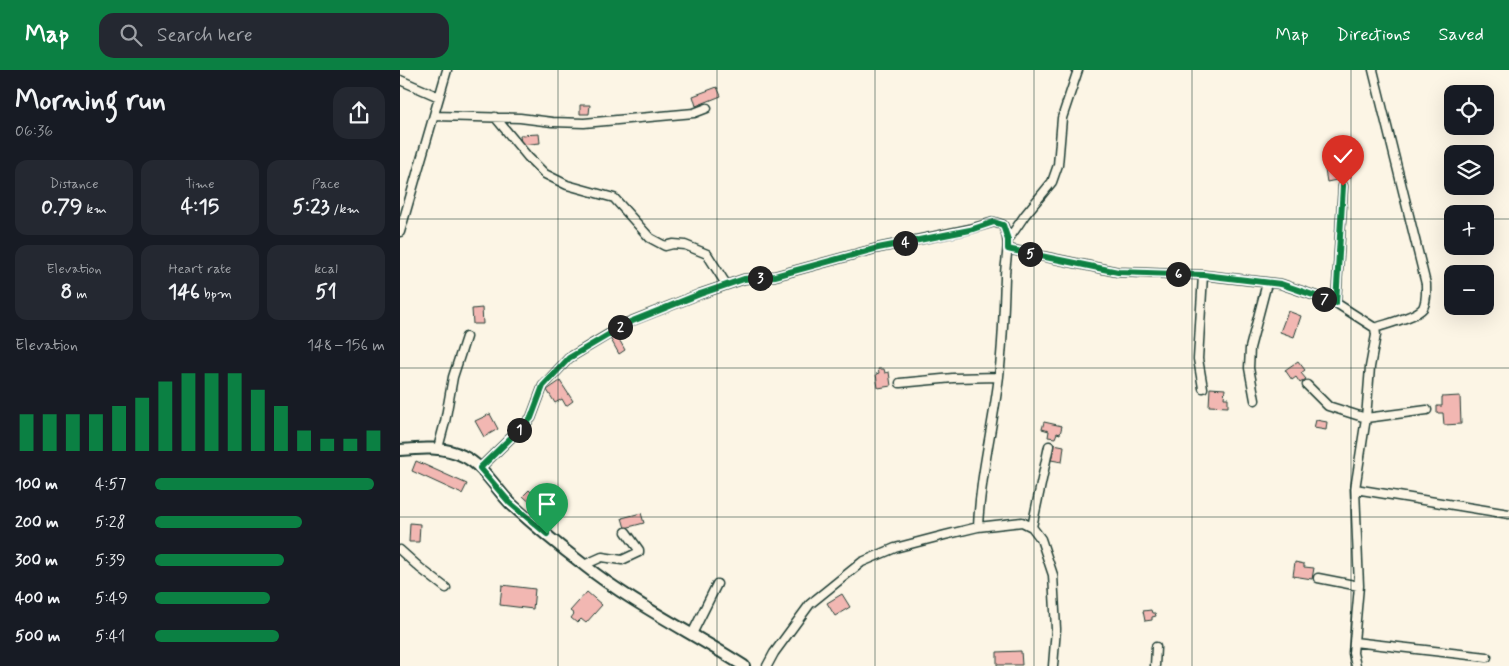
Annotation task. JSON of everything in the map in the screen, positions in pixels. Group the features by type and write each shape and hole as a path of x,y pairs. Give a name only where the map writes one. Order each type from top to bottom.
{"street":[{"path":"400,232 447,70"},
{"path":"1008,240 1025,215 1052,182 1058,166 1062,118 1078,70"},
{"path":"1374,70 1426,284 1427,298 1422,309 1411,316 1374,328"},
{"path":"400,80 439,97"},
{"path":"434,116 520,118 584,123 694,113 707,108"},
{"path":"495,117 528,157 545,174 567,185 614,198 650,238 665,246 673,244 685,246 707,254 726,284"},
{"path":"1336,303 1343,186"},
{"path":"480,468 531,418 543,386 569,358 630,322 726,284 744,279 775,276 878,248 970,230 994,222 1003,225 1008,240 1008,249 1005,262 1004,322 999,377 979,503 978,527"},
{"path":"1008,249 1118,272 1204,275 1281,284 1336,303 1374,328 1376,335 1370,368 1366,418 1355,490 1360,586 1353,653 1356,666"},
{"path":"1202,388 1198,360 1204,275"},
{"path":"1255,400 1249,368 1250,348 1266,283"},
{"path":"438,448 445,422 451,384 466,337"},
{"path":"900,383 953,378 999,377"},
{"path":"1307,385 1328,406 1366,418 1427,410"},
{"path":"1032,527 1049,446"},
{"path":"400,450 438,448 461,455 480,468 510,503 584,565 621,592 692,634 728,662 744,666"},
{"path":"1355,490 1509,514"},
{"path":"766,666 810,604 862,562 895,548 978,527 1022,522 1032,527 1041,539 1052,575 1056,629 1053,666"},
{"path":"584,565 602,557 622,560 639,552 626,532"},
{"path":"400,550 446,588"},
{"path":"1318,578 1360,586"},
{"path":"692,634 717,584"},
{"path":"1354,642 1487,657"},
{"path":"1155,666 1156,647"}],"building":[{"path":"717,87 721,96 696,106 693,96"},
{"path":"580,105 590,105 589,114 580,114"},
{"path":"539,134 540,143 521,145 520,135"},
{"path":"1348,160 1351,177 1327,182 1324,164"},
{"path":"482,308 483,324 473,324 472,309"},
{"path":"1288,311 1301,316 1294,337 1280,332"},
{"path":"616,334 625,350 619,354 610,338"},
{"path":"1298,361 1305,370 1301,373 1306,379 1300,383 1296,377 1292,380 1285,370"},
{"path":"878,369 884,369 885,373 889,372 891,386 878,388 876,374 879,373"},
{"path":"560,381 573,401 566,406 562,399 555,403 547,390"},
{"path":"1210,388 1225,389 1224,398 1228,398 1228,407 1209,406"},
{"path":"1460,396 1461,424 1444,425 1443,413 1437,413 1437,406 1442,406 1442,397"},
{"path":"490,414 498,429 484,437 475,421"},
{"path":"1316,420 1327,422 1326,430 1314,428"},
{"path":"1044,422 1062,426 1060,434 1057,433 1055,438 1048,437 1049,431 1042,429"},
{"path":"1054,444 1064,446 1062,462 1051,460"},
{"path":"416,461 467,484 462,494 412,471"},
{"path":"529,490 540,501 535,507 523,496"},
{"path":"641,513 644,523 625,528 622,518"},
{"path":"410,523 420,524 419,542 409,542"},
{"path":"1295,562 1304,564 1304,567 1314,568 1312,579 1293,576"},
{"path":"502,585 535,589 533,609 500,605"},
{"path":"587,592 602,605 586,623 581,619 577,623 571,618 574,614 570,611"},
{"path":"842,594 850,607 835,616 827,603"},
{"path":"1151,610 1156,616 1152,617 1152,620 1145,621 1143,611"},
{"path":"1021,651 1022,665 997,665 997,652"}],"route":[{"path":"547,534 510,503 480,468 531,418 543,386 569,358 630,322 726,284 744,279 775,276 878,248 970,230 994,222 1003,225 1008,240 1008,249 1012,250 1118,272 1204,275 1281,284 1336,303 1343,186"}]}
